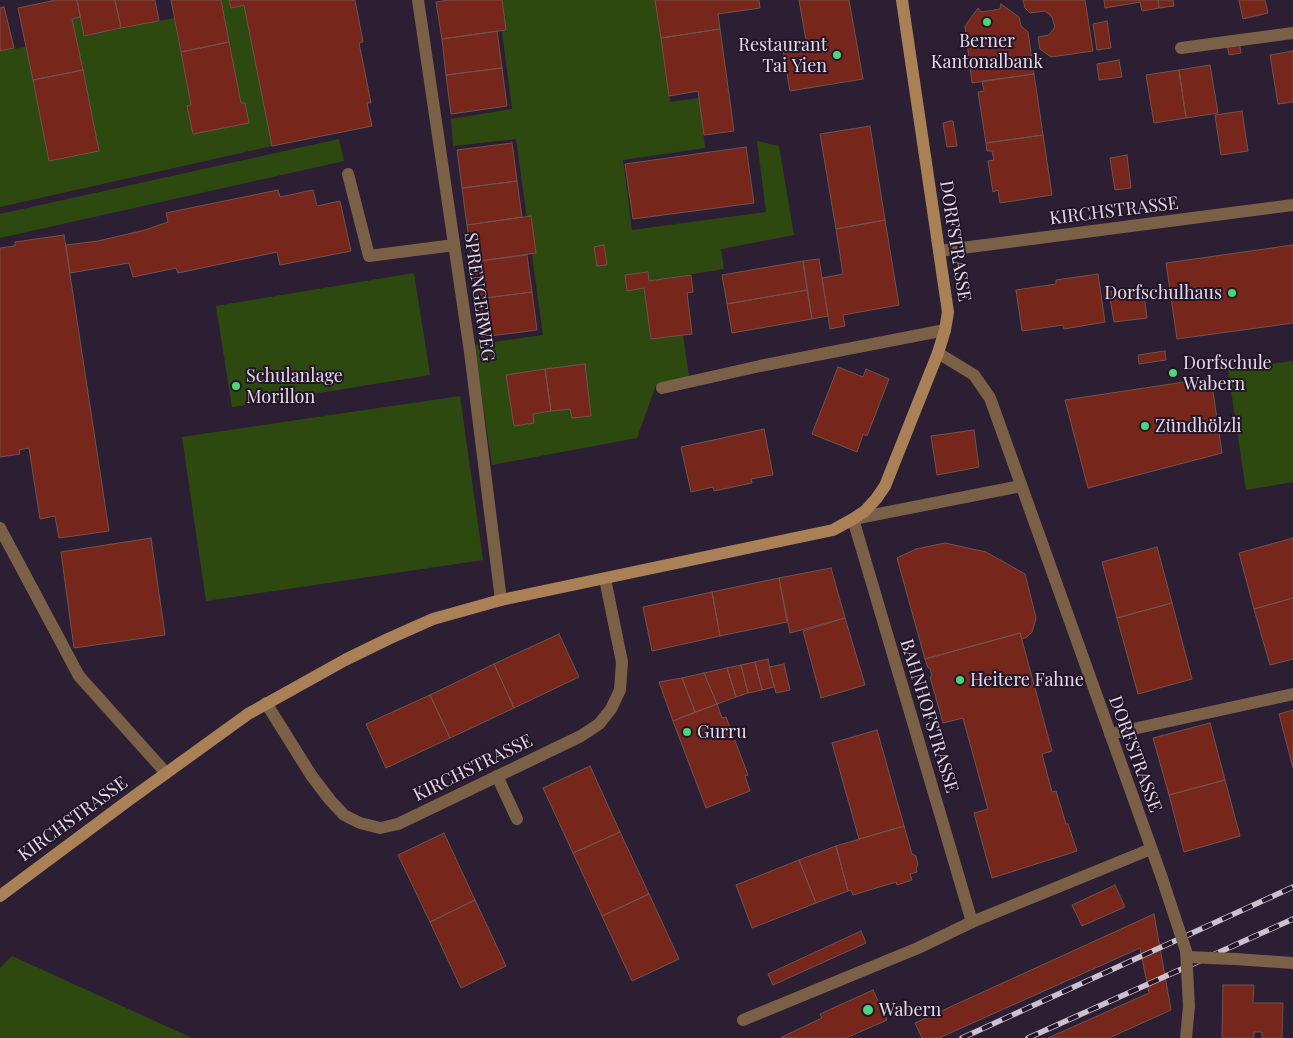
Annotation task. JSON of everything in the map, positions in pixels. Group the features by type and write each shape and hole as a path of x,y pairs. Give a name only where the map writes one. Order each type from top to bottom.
{"street":[{"name":"SPRENGERWEG","path":"418,0 454,245 502,600"},
{"name":"DORFSTRASSE","path":"902,0 948,308 945,330 938,353 974,375 990,398 1162,878 1187,957 1189,1006 1186,1038"},
{"path":"1181,48 1293,33"},
{"path":"348,174 368,256 454,245"},
{"name":"KIRCHSTRASSE","path":"939,251 1293,205"},
{"path":"662,388 760,366 945,330"},
{"name":"KIRCHSTRASSE","path":"0,896 166,773 266,703 345,660 432,619 502,600 833,530 853,519 876,499 886,486 938,353"},
{"path":"853,519 1021,486"},
{"name":"BAHNHOFSTRASSE","path":"853,519 972,922"},
{"path":"0,528 79,676 166,773"},
{"name":"KIRCHSTRASSE","path":"266,703 311,775 344,815 360,823 380,828 398,824 581,736 599,724 612,709 620,690 622,662 605,579"},
{"path":"1110,734 1293,694"},
{"path":"497,776 517,819"},
{"path":"743,1020 918,948 972,922 1151,849"},
{"path":"1187,957 1293,963"}],"green space":[{"path":"221,0 229,0 231,8 244,5 272,146 0,207 0,51 26,47 50,161 99,151 72,19 80,17 85,36 174,18 191,105 188,106 193,133 248,123 245,103 241,103"},
{"path":"498,0 656,0 670,102 699,98 705,148 623,160 632,230 766,212 757,141 779,146 794,235 721,249 724,269 649,281 647,272 625,275 627,291 644,288 651,339 683,335 689,377 656,385 637,438 492,465 474,345 543,335 516,139 453,146 451,119 512,109"},
{"path":"339,139 344,161 0,238 0,214"},
{"path":"414,273 430,375 232,407 216,306"},
{"path":"1293,361 1293,482 1246,490 1228,370"},
{"path":"460,396 483,560 206,601 182,437"},
{"path":"12,956 192,1038 0,1038 0,968"}],"building":[{"path":"56,0 77,0 80,17 72,19 83,70 33,80 18,8"},
{"path":"77,0 115,0 121,28 84,36"},
{"path":"115,0 155,0 159,21 121,28"},
{"path":"171,0 221,0 229,42 181,52"},
{"path":"229,0 355,0 363,42 359,43 371,103 367,103 372,126 272,146 244,5 231,8"},
{"path":"449,0 502,0 506,30 442,39 436,2"},
{"path":"655,0 759,0 760,8 718,14 720,29 661,38"},
{"path":"799,0 849,0 863,79 790,91 783,50 807,46"},
{"path":"1023,0 1085,0 1093,51 1051,57 1040,49 1038,37 1049,35 1055,27 1052,17 1045,11 1030,13 1025,8"},
{"path":"1104,0 1158,0 1159,8 1142,11 1140,2 1105,8"},
{"path":"1158,0 1173,0 1174,6 1159,8"},
{"path":"1239,0 1265,0 1268,13 1243,19"},
{"path":"1001,4 1019,17 1021,26 1028,32 1034,74 972,83 965,26 978,8 981,12 1000,9"},
{"path":"4,7 14,48 0,51 0,8"},
{"path":"1107,21 1111,48 1097,50 1093,24"},
{"path":"720,29 734,131 704,135 698,91 669,96 661,38"},
{"path":"497,31 502,68 446,75 442,39"},
{"path":"229,42 241,103 245,103 249,123 193,134 187,106 191,105 181,52"},
{"path":"1239,42 1241,53 1229,55 1227,44"},
{"path":"1293,51 1293,102 1278,104 1270,55"},
{"path":"1119,60 1122,77 1099,80 1097,64"},
{"path":"1210,65 1218,113 1186,118 1179,70"},
{"path":"502,68 507,106 451,114 446,75"},
{"path":"83,70 99,151 49,161 33,80"},
{"path":"1179,70 1186,118 1154,123 1146,75"},
{"path":"1034,74 1043,135 986,143 978,92 984,91 982,81"},
{"path":"1242,111 1248,151 1221,155 1215,115"},
{"path":"953,121 957,146 947,147 943,123"},
{"path":"870,126 885,220 836,229 820,134"},
{"path":"1043,135 1052,195 1000,203 998,190 993,192 988,161 994,160 992,151 987,151 986,143"},
{"path":"512,143 517,181 462,188 457,150"},
{"path":"746,147 754,203 633,219 625,164"},
{"path":"1127,155 1131,188 1115,190 1110,158"},
{"path":"517,181 522,217 467,225 462,188"},
{"path":"278,190 280,197 313,190 317,206 340,201 351,251 280,265 277,252 178,273 176,268 133,277 129,263 70,273 66,245 98,241 145,230 168,222 166,213"},
{"path":"531,216 536,253 472,262 467,225"},
{"path":"885,220 899,305 843,315 845,326 830,329 822,278 843,274 836,229"},
{"path":"64,235 109,531 59,538 55,516 40,519 29,448 19,450 20,454 0,457 0,248 15,246 15,242"},
{"path":"604,245 607,265 597,266 594,247"},
{"name":"Dorfschulhaus","path":"1293,245 1293,323 1177,339 1166,263"},
{"path":"527,255 532,292 477,299 472,262"},
{"path":"819,259 828,316 812,319 803,261"},
{"path":"803,261 807,290 727,304 722,275"},
{"path":"648,272 649,281 691,275 693,292 687,293 692,334 651,339 644,288 627,291 625,275"},
{"path":"1098,274 1105,322 1064,329 1063,325 1022,331 1016,290 1056,284 1056,280"},
{"path":"1143,287 1147,318 1114,322 1109,292"},
{"path":"807,290 812,319 732,333 727,304"},
{"path":"532,292 537,330 482,337 477,299"},
{"path":"1165,351 1166,360 1139,364 1138,355"},
{"path":"585,364 591,416 572,418 570,409 551,411 545,369"},
{"path":"838,367 863,377 866,369 889,379 867,436 863,434 857,452 812,434"},
{"path":"545,369 551,411 533,414 534,423 514,426 506,375"},
{"name":"Zündhölzli","path":"1211,378 1222,453 1088,488 1065,400"},
{"path":"764,429 773,475 751,479 752,483 714,491 713,487 691,492 681,447"},
{"path":"974,430 979,467 937,475 931,436"},
{"path":"151,538 165,635 74,648 61,552"},
{"path":"1293,538 1293,598 1254,609 1239,553"},
{"path":"945,543 986,552 1025,574 1036,618 1032,632 1027,637 1022,639 1020,633 925,659 897,558 916,549"},
{"path":"1157,547 1172,603 1117,618 1102,562"},
{"path":"831,568 845,618 790,633 779,578"},
{"path":"779,578 787,622 720,636 712,592"},
{"path":"712,592 720,636 652,651 643,607"},
{"path":"1293,598 1293,659 1270,665 1254,609"},
{"path":"1172,603 1192,679 1138,694 1117,618"},
{"path":"845,618 865,685 821,698 803,631"},
{"path":"1020,633 1052,751 1042,754 1052,792 1056,791 1077,851 992,878 974,813 988,809 963,718 943,723 930,677 932,676 930,668 928,668 925,659"},
{"path":"559,634 579,677 514,708 494,664"},
{"path":"768,659 774,687 762,690 755,662"},
{"path":"755,662 762,690 748,693 741,665"},
{"path":"494,664 514,708 450,738 430,695"},
{"path":"784,664 790,690 776,693 769,667"},
{"path":"741,665 748,693 736,697 727,668"},
{"path":"727,668 736,697 717,704 704,673"},
{"path":"704,673 717,704 695,712 682,678"},
{"path":"682,678 695,712 673,721 659,682"},
{"path":"430,695 450,738 386,768 366,724"},
{"path":"717,704 722,718 726,717 748,775 745,776 750,791 706,808 673,721"},
{"path":"1293,710 1293,768 1279,714"},
{"path":"1210,723 1225,780 1169,795 1153,738"},
{"path":"877,730 904,826 859,839 832,743"},
{"path":"590,766 620,832 573,853 543,788"},
{"path":"1225,780 1240,836 1184,852 1169,795"},
{"path":"904,826 912,854 916,856 918,865 916,868 917,872 910,874 912,880 897,885 896,882 853,895 851,890 848,891 836,846"},
{"path":"620,832 649,894 602,916 573,853"},
{"path":"444,833 475,900 430,922 398,855"},
{"path":"836,846 848,891 816,903 799,860"},
{"path":"799,860 816,903 752,928 736,885"},
{"path":"1115,885 1125,907 1082,926 1072,905"},
{"path":"649,894 679,959 632,981 602,916"},
{"path":"475,900 506,966 461,988 430,922"},
{"path":"1154,914 1171,1010 1109,1038 1048,1038 1149,993 1140,948 939,1038 922,1038 915,1023"},
{"path":"861,931 866,943 773,985 768,974"},
{"path":"1223,985 1254,985 1253,1003 1283,1003 1282,1038 1262,1038 1262,1032 1254,1032 1254,1038 1222,1038"},
{"path":"873,990 887,1020 846,1038 780,1038 822,1018 820,1014"}],"railway":[{"path":"962,1038 1293,887"},
{"path":"1028,1038 1293,919"}],"place":[{"name":"Berner Kantonalbank","path":"987,22"},
{"name":"Restaurant Tai Yien","path":"837,55"},
{"name":"Dorfschulhaus","path":"1232,293"},
{"name":"Dorfschule Wabern","path":"1173,373"},
{"name":"Schulanlage Morillon","path":"236,386"},
{"name":"Zündhölzli","path":"1145,426"},
{"name":"Heitere Fahne","path":"960,680"},
{"name":"Gurru","path":"687,732"},
{"name":"Wabern","path":"868,1010"}]}
